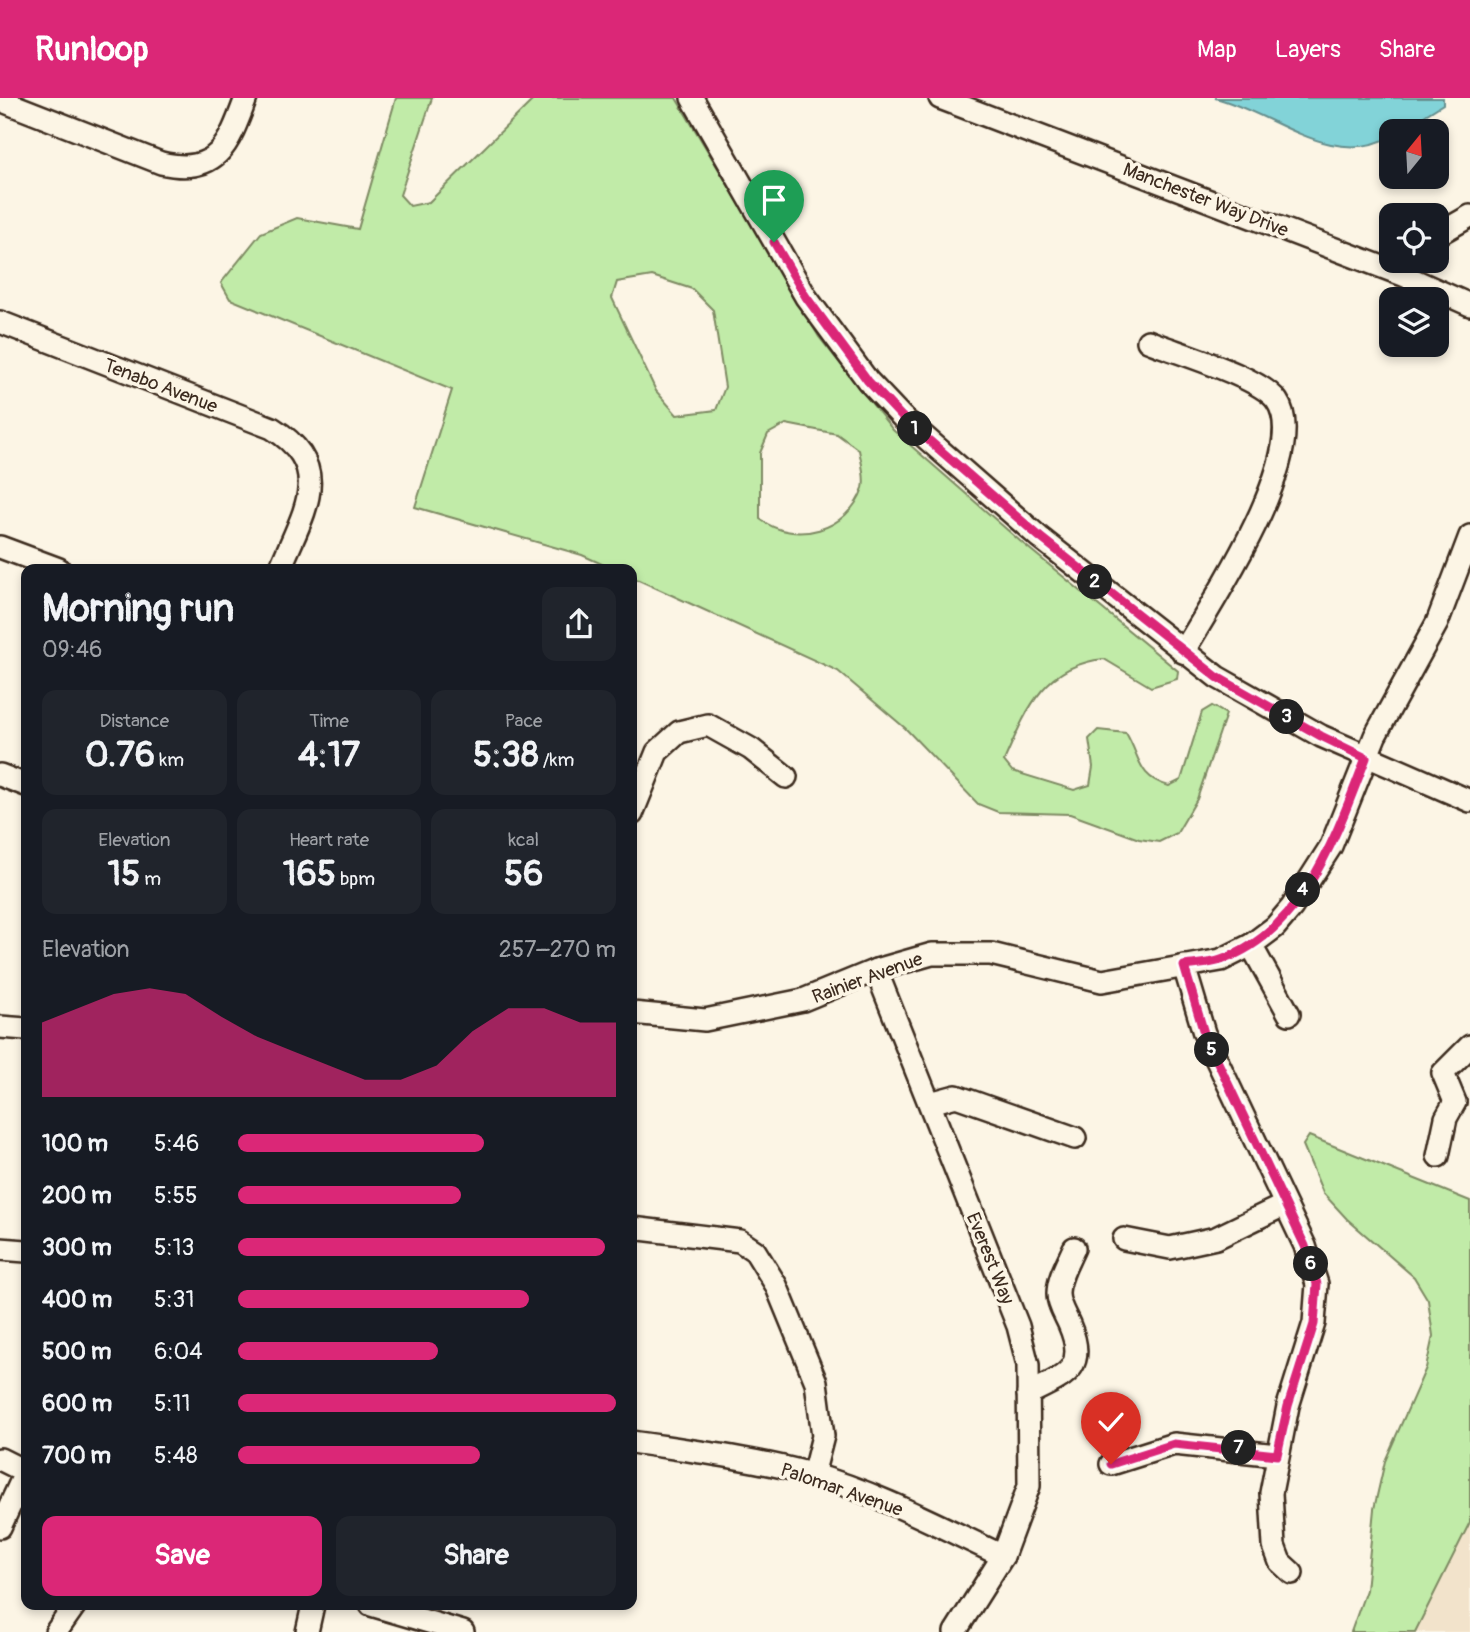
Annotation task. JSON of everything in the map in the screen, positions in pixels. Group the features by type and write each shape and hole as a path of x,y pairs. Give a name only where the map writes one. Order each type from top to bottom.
{"street":[{"path":"0,100 161,163 181,167 215,158 224,147 246,98"},
{"path":"692,98 806,297 868,381 902,417 1030,529 1183,652 1229,683 1366,758 1470,801"},
{"name":"Manchester Way Drive","path":"940,98 1379,258"},
{"path":"1449,228 1470,216"},
{"name":"Manchester Way Drive","path":"1415,273 1470,305"},
{"name":"Tenabo Avenue","path":"0,323 272,428 295,442 308,465 311,488 282,564"},
{"path":"1148,341 1255,383 1277,401 1287,428 1282,456 1249,542 1183,652"},
{"name":"Rainier Avenue","path":"637,1013 705,1020 803,1000 876,970 932,954 991,954 1102,981 1221,960 1251,945 1275,927 1292,907 1331,846 1366,758 1437,623 1470,536"},
{"path":"0,547 46,564"},
{"path":"637,802 657,752 679,732 708,726 751,749 786,777"},
{"path":"0,775 21,783"},
{"path":"1251,945 1289,1014"},
{"path":"1184,966 1204,1033 1305,1246 1317,1284 1314,1324 1288,1406 1271,1493 1274,1546 1280,1562 1292,1573"},
{"name":"Everest Way","path":"876,970 1018,1326 1028,1365 1029,1486 1003,1556 959,1631"},
{"path":"0,1027 21,1029"},
{"path":"1438,1156 1449,1114 1455,1102 1455,1069 1470,1046"},
{"path":"930,1103 956,1096 1075,1138"},
{"path":"1449,1114 1470,1104"},
{"path":"1124,1239 1170,1248 1216,1238 1284,1205"},
{"path":"637,1229 740,1241 755,1251 776,1285 816,1382 823,1436 813,1475"},
{"path":"1028,1394 1069,1374 1075,1365 1074,1337 1058,1296 1059,1282 1074,1248"},
{"path":"0,1250 21,1251"},
{"name":"Palomar Avenue","path":"637,1443 757,1461 813,1475 894,1505 1003,1556"},
{"path":"1111,1464 1174,1444 1277,1455"},
{"path":"0,1459 21,1469"},
{"path":"0,1527 21,1482"},
{"path":"56,1632 71,1610"},
{"path":"307,1632 312,1610"},
{"path":"385,1610 440,1630 463,1632"}],"shaded area":[{"path":"1470,1522 1470,1632 1415,1632"}],"green space":[{"path":"396,98 432,98 400,195 410,206 429,202 535,98 676,98 819,337 893,430 1020,541 1178,671 1177,679 1151,687 1104,659 1066,670 1051,681 1029,708 1004,761 1012,771 1074,790 1090,785 1093,767 1089,739 1098,730 1126,733 1145,772 1169,786 1181,780 1202,712 1212,706 1226,714 1197,799 1177,833 1159,842 1139,839 1070,814 998,812 978,804 905,728 838,671 637,579 637,564 602,564 582,555 415,507 452,390 230,299 221,283 261,233 297,218 358,229","holes":["652,276 692,289 713,310 725,387 716,410 677,415 656,391 612,298 617,282","786,424 837,434 859,450 863,469 863,488 846,515 819,530 804,532 789,532 760,519 760,453 768,434"]},
{"path":"1309,1136 1470,1201 1470,1522 1415,1632 1351,1632 1366,1590 1374,1509 1385,1461 1426,1368 1433,1336 1428,1300 1414,1277 1347,1219 1323,1193 1303,1145"}],"water":[{"path":"1215,98 1443,98 1443,104 1419,119 1379,119 1379,141 1369,145 1347,146 1325,143 1303,135"}],"route":[{"path":"774,242 806,297 868,381 902,417 1040,537 1217,677 1321,736 1366,758 1331,846 1292,907 1275,927 1251,945 1221,960 1184,966 1204,1033 1305,1246 1317,1284 1314,1324 1288,1406 1277,1455 1239,1448 1174,1444 1111,1464"}]}
